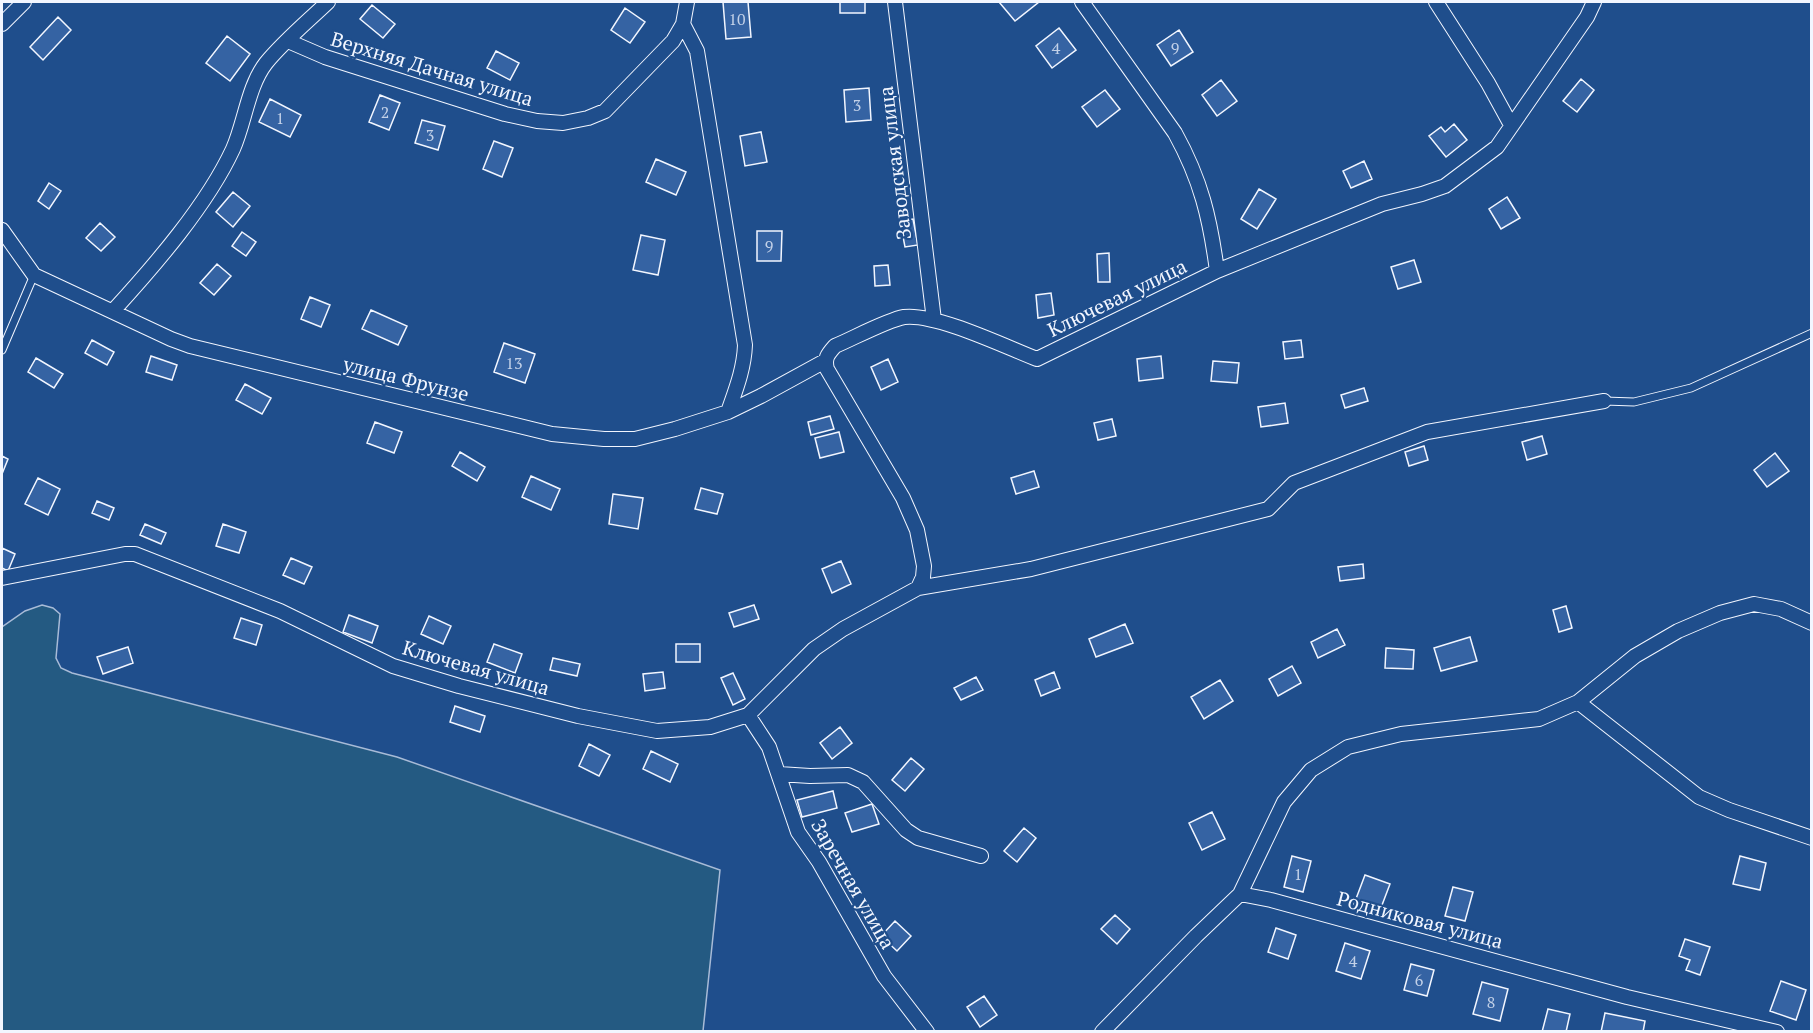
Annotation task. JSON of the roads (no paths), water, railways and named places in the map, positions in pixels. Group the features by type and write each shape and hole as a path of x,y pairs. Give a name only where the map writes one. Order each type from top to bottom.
{"street":[{"path":"2,24 24,2"},
{"path":"113,310 141,281 181,231 213,183 233,149 254,87 265,64 328,2"},
{"name":"Верхняя Дачная улица","path":"288,41 325,57 505,114 537,121 563,123 588,118 605,111 673,41 683,24 687,2"},
{"name":"Заводская улица","path":"895,2 934,320"},
{"path":"1082,2 1187,153 1205,203 1217,271"},
{"path":"1436,2 1488,83 1511,125"},
{"name":"Ключевая улица","path":"825,362 827,354 835,346 903,317 922,317 934,320 1037,359 1217,271 1382,204 1445,186 1497,147 1587,17 1594,2"},
{"path":"683,24 697,51 745,345 741,377 728,412"},
{"path":"2,230 33,275"},
{"name":"улица Фрунзе","path":"33,275 190,346 552,434 604,440 635,439 728,412 825,362"},
{"path":"825,362 826,369 903,498 917,530 924,566 923,577 918,588"},
{"name":"Ключевая улица","path":"2,578 135,554 280,610 393,666 459,686 578,716 657,730 710,727 748,715 814,649 843,629 918,588 1031,569 1268,509 1294,483 1427,432 1604,401"},
{"path":"1102,1032 1240,894 1284,802 1311,770 1348,747 1401,734 1539,719 1578,702 1635,656 1678,631 1720,613 1754,604 1782,609 1812,623"},
{"path":"1578,702 1699,797 1729,810 1812,838"},
{"name":"Заречная улица","path":"748,715 769,747 798,832 819,862 884,976 927,1032"},
{"path":"780,774 848,775 863,782 906,830 918,837 981,856"},
{"name":"Родниковая улица","path":"1240,894 1270,900 1627,997 1777,1032"}],"lane":[{"path":"2,350 33,275"},
{"path":"1604,401 1634,402 1691,388 1812,333"}]}
